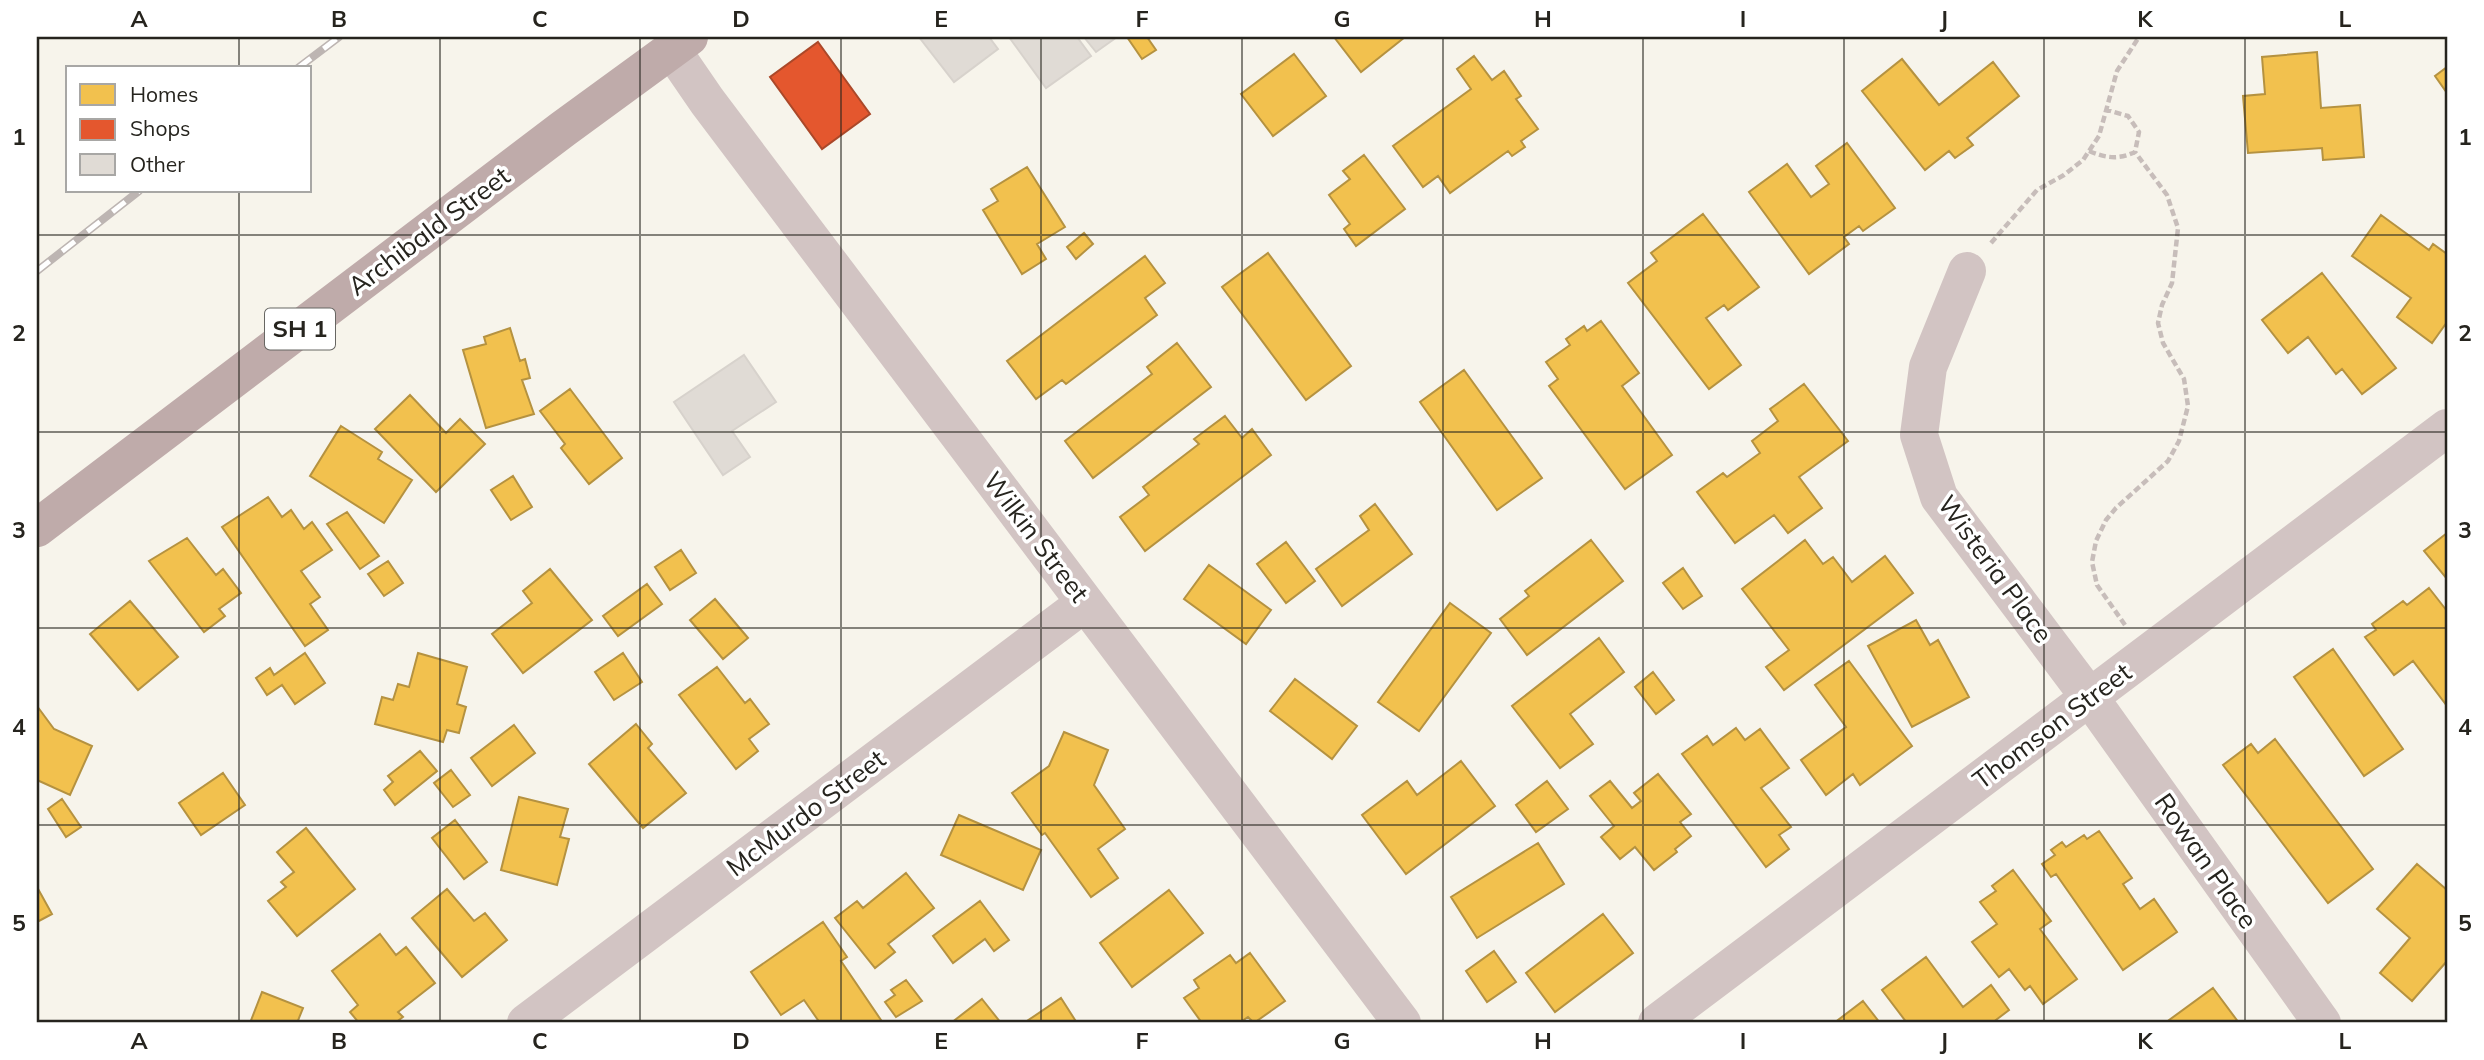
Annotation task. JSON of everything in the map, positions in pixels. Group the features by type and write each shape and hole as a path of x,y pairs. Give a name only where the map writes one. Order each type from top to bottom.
{"highway":[{"name":"Archibald Street","path":"37,528 680,43"}],"street":[{"name":"Wilkin Street","path":"680,43 1085,603 1402,1023"},
{"name":"Wisteria Place","path":"1967,271 1928,367 1919,435 1939,496 2090,698"},
{"name":"Thomson Street","path":"1657,1023 2447,428"},
{"name":"McMurdo Street","path":"526,1023 1085,603"},
{"name":"Rowan Place","path":"2090,698 2322,1023"}],"path":[{"path":"1967,271 2037,190 2064,175 2089,152 2099,136 2117,71 2139,37"},
{"path":"2107,110 2128,116 2139,132 2135,152 2167,195 2178,228 2172,283 2162,304 2158,323 2163,343 2185,379 2188,406 2179,441 2168,461 2116,508 2106,520 2096,541 2092,562 2097,585 2129,630"},
{"path":"2089,152 2104,158 2122,158 2135,152"}],"building: Homes":[{"path":"1127,37 1147,37 1156,50 1142,59"},
{"path":"1334,37 1405,37 1361,72"},
{"path":"2317,52 2321,108 2360,105 2364,157 2323,160 2322,148 2248,153 2243,96 2265,94 2262,57"},
{"path":"1294,54 1326,96 1273,136 1241,94"},
{"path":"1474,56 1492,80 1504,71 1521,96 1516,99 1538,129 1521,141 1525,147 1512,156 1508,151 1450,193 1438,176 1423,187 1393,146 1471,89 1457,69"},
{"path":"1902,59 1939,105 1993,62 2019,96 1967,138 1973,145 1955,158 1949,151 1925,170 1862,91"},
{"path":"2447,67 2447,93 2435,76"},
{"path":"1847,143 1895,208 1863,231 1859,226 1844,237 1849,244 1809,274 1749,192 1787,164 1811,197 1829,184 1816,166"},
{"path":"1364,155 1405,209 1356,246 1344,229 1350,224 1329,195 1350,179 1343,171"},
{"path":"1027,167 1065,227 1037,244 1046,259 1022,274 983,210 998,201 991,189"},
{"path":"1703,214 1759,287 1728,310 1724,305 1706,318 1741,365 1709,389 1628,283 1657,261 1651,253"},
{"path":"2381,215 2429,250 2433,244 2447,254 2447,322 2432,343 2397,317 2411,298 2352,256"},
{"path":"1084,233 1093,244 1076,259 1067,247"},
{"path":"1268,253 1351,366 1306,400 1222,287"},
{"path":"1145,256 1165,283 1145,298 1157,315 1066,384 1062,380 1036,399 1007,361"},
{"path":"2322,273 2396,368 2362,394 2342,369 2336,374 2308,337 2288,353 2262,320"},
{"path":"1601,321 1639,373 1622,386 1672,455 1625,489 1549,386 1558,379 1546,362 1570,345 1566,339 1584,326 1587,331"},
{"path":"510,328 520,361 525,359 530,378 522,380 534,414 486,428 463,350 486,344 484,337"},
{"path":"1177,343 1211,387 1093,478 1065,441 1152,374 1147,367"},
{"path":"1464,370 1542,478 1497,510 1420,402"},
{"path":"1804,384 1848,441 1799,477 1822,508 1788,533 1774,515 1735,543 1697,492 1723,473 1727,477 1760,453 1752,441 1778,421 1770,409"},
{"path":"570,389 622,458 589,484 561,448 565,444 540,411"},
{"path":"410,395 446,433 460,419 485,444 436,492 375,429"},
{"path":"1225,416 1242,438 1252,429 1271,455 1145,551 1120,517 1149,495 1143,487 1199,444 1194,439"},
{"path":"341,426 382,452 378,459 412,480 384,523 310,476"},
{"path":"513,476 532,507 511,520 491,490"},
{"path":"268,497 282,517 291,510 304,529 312,522 332,550 301,571 320,597 310,604 328,630 305,646 222,527"},
{"path":"1375,504 1412,554 1342,606 1316,569 1369,530 1360,516"},
{"path":"347,512 379,556 360,569 327,524"},
{"path":"2447,533 2447,579 2424,551"},
{"path":"187,538 216,575 223,569 241,593 219,609 225,616 204,632 149,561"},
{"path":"1591,540 1623,581 1527,655 1500,619 1529,596 1525,591"},
{"path":"1805,540 1823,564 1833,557 1852,582 1885,556 1913,593 1784,690 1766,667 1789,650 1742,589"},
{"path":"1286,542 1315,581 1286,603 1257,564"},
{"path":"681,550 696,573 670,590 655,567"},
{"path":"388,561 403,583 384,596 368,574"},
{"path":"1209,565 1271,610 1246,644 1184,599"},
{"path":"1683,568 1702,596 1683,609 1663,583"},
{"path":"550,569 592,620 523,673 492,634 532,603 523,591"},
{"path":"647,584 662,604 618,636 603,616"},
{"path":"2429,588 2447,611 2447,706 2413,661 2394,675 2365,637 2376,630 2372,624 2403,601 2407,605"},
{"path":"715,599 748,638 723,659 690,620"},
{"path":"130,601 178,657 138,690 90,634"},
{"path":"1450,603 1491,633 1419,731 1378,702"},
{"path":"1916,620 1930,645 1938,640 1969,697 1912,727 1868,646"},
{"path":"1599,638 1624,672 1570,714 1593,744 1560,768 1512,706"},
{"path":"2333,649 2403,749 2364,776 2294,677"},
{"path":"305,653 325,683 295,704 282,685 267,695 256,678 270,668 274,675"},
{"path":"418,653 467,667 457,704 466,707 459,733 447,730 443,742 375,724 382,697 393,700 398,684 409,687"},
{"path":"623,653 642,682 614,700 595,672"},
{"path":"1849,661 1912,746 1860,785 1853,774 1826,795 1801,760 1846,727 1815,685"},
{"path":"717,667 745,703 750,699 769,724 749,739 758,751 736,769 679,695"},
{"path":"1653,672 1674,700 1656,714 1635,687"},
{"path":"1295,679 1357,726 1332,759 1270,711"},
{"path":"37,706 54,729 92,746 70,795 37,780"},
{"path":"636,724 652,744 648,748 686,793 643,828 589,764"},
{"path":"514,725 535,753 492,786 471,758"},
{"path":"1736,728 1745,740 1760,729 1789,768 1761,788 1791,827 1779,835 1789,849 1766,867 1682,754 1707,736 1713,745"},
{"path":"1064,732 1108,750 1094,785 1125,829 1098,849 1118,878 1091,897 1012,793 1049,766"},
{"path":"2275,739 2373,869 2328,903 2223,765 2251,744 2258,753"},
{"path":"420,751 437,771 395,805 384,790 393,782 388,776"},
{"path":"1461,761 1495,806 1406,874 1362,815 1407,781 1417,795"},
{"path":"451,770 470,795 453,807 434,783"},
{"path":"223,773 245,805 201,835 179,803"},
{"path":"1658,774 1691,814 1680,822 1691,836 1675,849 1677,852 1654,870 1635,847 1620,859 1601,837 1614,826 1590,796 1610,781 1632,808 1641,801 1634,793"},
{"path":"1547,781 1568,809 1536,832 1516,805"},
{"path":"519,797 568,809 560,837 569,839 557,885 501,870"},
{"path":"62,799 81,827 66,837 48,809"},
{"path":"959,815 1041,850 1023,890 941,855"},
{"path":"455,820 487,862 464,879 432,838"},
{"path":"306,828 355,889 297,936 268,901 286,887 281,882 294,872 277,852"},
{"path":"2099,831 2132,878 2123,884 2140,909 2154,899 2177,932 2123,970 2056,874 2051,877 2042,864 2055,855 2051,850 2062,842 2066,847 2084,835 2087,839"},
{"path":"1538,843 1564,884 1477,938 1451,897"},
{"path":"2417,864 2447,890 2447,961 2412,1001 2380,973 2410,938 2377,909"},
{"path":"2013,870 2051,921 2040,929 2077,979 2043,1004 2030,986 2025,990 2009,969 1999,977 1972,942 1997,924 1980,902 1996,891 1992,886"},
{"path":"906,873 934,908 888,944 895,952 875,968 835,918 857,901 863,908"},
{"path":"37,887 52,914 37,922"},
{"path":"447,889 474,921 485,913 507,940 462,977 412,918"},
{"path":"1169,890 1203,933 1132,987 1100,943"},
{"path":"980,901 1009,940 994,951 985,939 953,963 933,936"},
{"path":"1603,914 1633,953 1555,1012 1526,973"},
{"path":"823,922 847,957 841,961 883,1023 820,1023 804,1000 781,1015 751,972"},
{"path":"380,934 396,955 406,947 435,983 398,1012 403,1017 395,1023 359,1023 350,1012 358,1005 332,971"},
{"path":"1494,951 1516,982 1487,1002 1466,971"},
{"path":"1250,953 1285,1001 1254,1023 1248,1017 1239,1023 1202,1023 1184,998 1199,988 1194,980 1230,955 1236,963"},
{"path":"1926,957 1963,1007 1991,985 2009,1010 1992,1023 1907,1023 1882,990"},
{"path":"906,980 922,1001 896,1017 885,1002 895,995 891,990"},
{"path":"2213,988 2239,1023 2165,1023"},
{"path":"262,992 303,1008 297,1023 250,1023"},
{"path":"1061,998 1077,1023 1027,1021"},
{"path":"982,999 1001,1023 951,1023"},
{"path":"1863,1001 1880,1023 1834,1023"}],"building: Shops":[{"path":"818,42 870,114 822,149 770,77"}],"building: Other":[{"path":"919,37 989,37 998,49 954,82"},
{"path":"1009,37 1077,37 1091,56 1046,88"},
{"path":"1084,37 1117,37 1096,52"},
{"path":"744,355 776,402 732,431 750,457 723,475 674,402"}],"railway":[{"path":"301,66 339,37"},
{"path":"37,271 138,192"}]}
